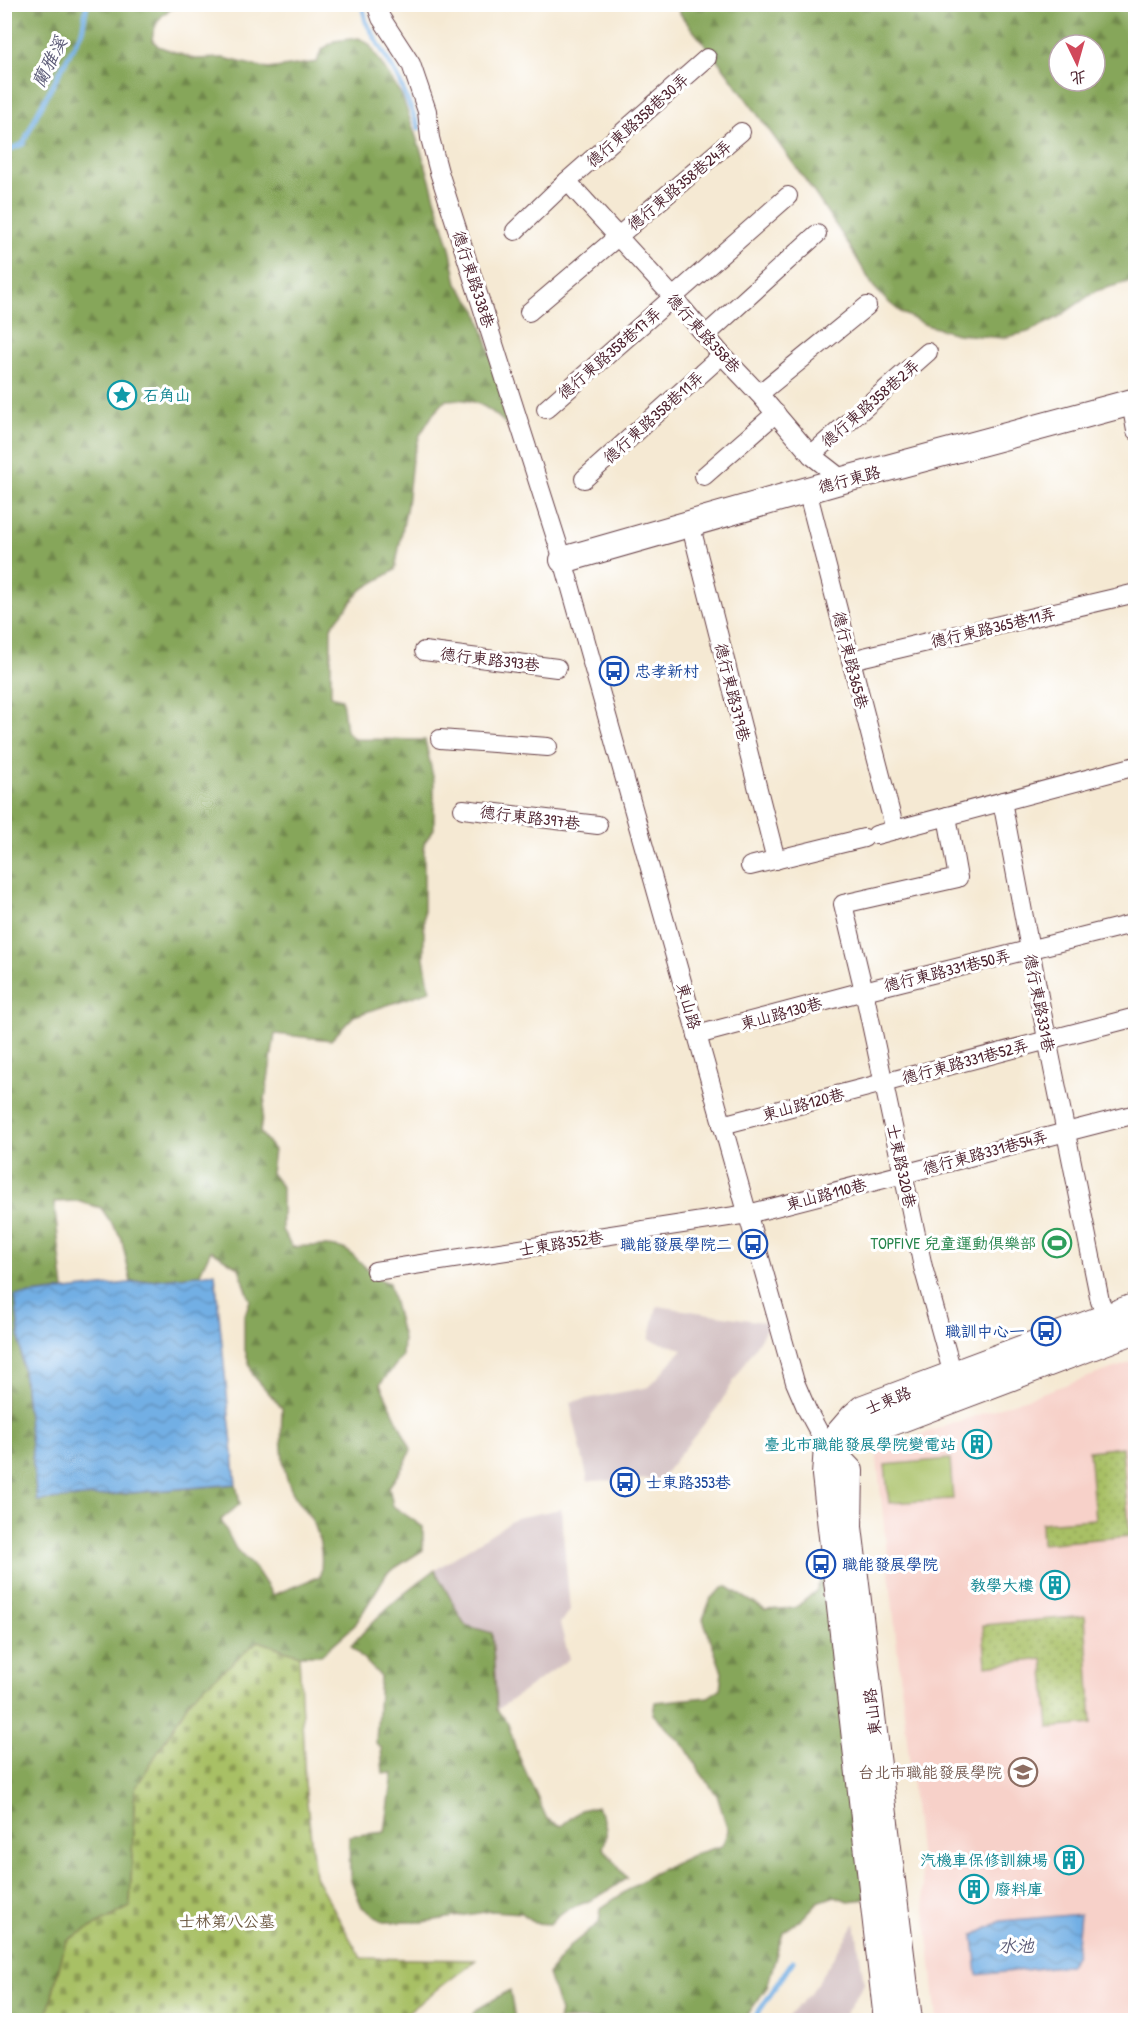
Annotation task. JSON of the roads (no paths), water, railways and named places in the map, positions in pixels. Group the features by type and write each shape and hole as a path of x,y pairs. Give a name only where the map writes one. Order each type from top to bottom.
{"street":[{"name":"德行東路338巷","path":"376,4 381,18 411,64 427,111 430,138 439,172 563,560"},
{"name":"德行東路358巷30弄","path":"514,231 567,181 707,58"},
{"name":"德行東路358巷24弄","path":"529,312 741,132"},
{"name":"德行東路358巷","path":"567,181 673,297 811,455 843,480"},
{"name":"德行東路358巷17弄","path":"546,410 788,196"},
{"path":"706,335 817,234"},
{"path":"759,394 867,306"},
{"name":"德行東路358巷2弄","path":"811,455 928,352"},
{"name":"德行東路358巷11弄","path":"584,479 722,355"},
{"name":"德行東路","path":"563,560 807,490 1135,401"},
{"path":"1135,401 1133,414 1136,431"},
{"path":"704,476 776,413"},
{"name":"德行東路365巷","path":"807,490 895,830"},
{"name":"德行東路379巷","path":"690,524 776,860"},
{"name":"東山路","path":"563,560 795,1382 827,1447 850,1471 849,1527 909,2020"},
{"name":"德行東路365巷11弄","path":"851,660 1136,593"},
{"name":"德行東路393巷","path":"424,651 557,668"},
{"path":"440,739 548,747"},
{"path":"750,866 870,837 1136,766"},
{"name":"德行東路331巷","path":"1002,801 1047,1040 1100,1301 1119,1328"},
{"name":"德行東路397巷","path":"463,809 598,825"},
{"name":"士東路320巷","path":"947,816 958,878 843,904 864,991 923,1268 953,1375"},
{"name":"德行東路331巷50弄","path":"864,991 1136,923"},
{"name":"東山路130巷","path":"697,1035 864,991"},
{"name":"德行東路331巷52弄","path":"884,1083 1136,1017"},
{"name":"東山路120巷","path":"722,1125 884,1083"},
{"name":"德行東路331巷54弄","path":"904,1174 1136,1114"},
{"name":"東山路110巷","path":"748,1214 904,1174"},
{"name":"士東路352巷","path":"375,1271 748,1214"},
{"name":"士東路","path":"827,1447 1119,1328 1136,1306"},
{"name":"士東路","path":"827,1447 862,1408 953,1375 1119,1328"},
{"name":"東山路","path":"827,1447 825,1475 887,2020"}],"water":[{"path":"215,1273 236,1484 37,1501 15,1296"},
{"name":"水池","path":"1080,1914 1076,1954 1070,1965 977,1975 973,1936 1001,1921"}],"waterway":[{"name":"蘭雅溪","path":"4,152 23,144 82,31 87,4"},
{"name":"蘭雅溪","path":"362,4 366,22 399,80 419,128"},
{"name":"蘭雅溪","path":"753,2020 793,1961"}],"place":[{"name":"石角山","path":"122,395"},
{"name":"忠孝新村","path":"614,671"},
{"name":"TOPFIVE 兒童運動俱樂部","path":"1057,1243"},
{"name":"職能發展學院二","path":"753,1244"},
{"name":"職訓中心一","path":"1046,1331"},
{"name":"臺北市職能發展學院變電站","path":"977,1444"},
{"name":"士東路353巷","path":"625,1482"},
{"name":"職能發展學院","path":"821,1564"},
{"name":"教學大樓","path":"1055,1585"},
{"name":"台北市職能發展學院","path":"1023,1772"},
{"name":"汽機車保修訓練場","path":"1069,1860"},
{"name":"廢料庫","path":"974,1889"}],"park label":[{"name":"士林第八公墓","path":"227,1921"}]}
